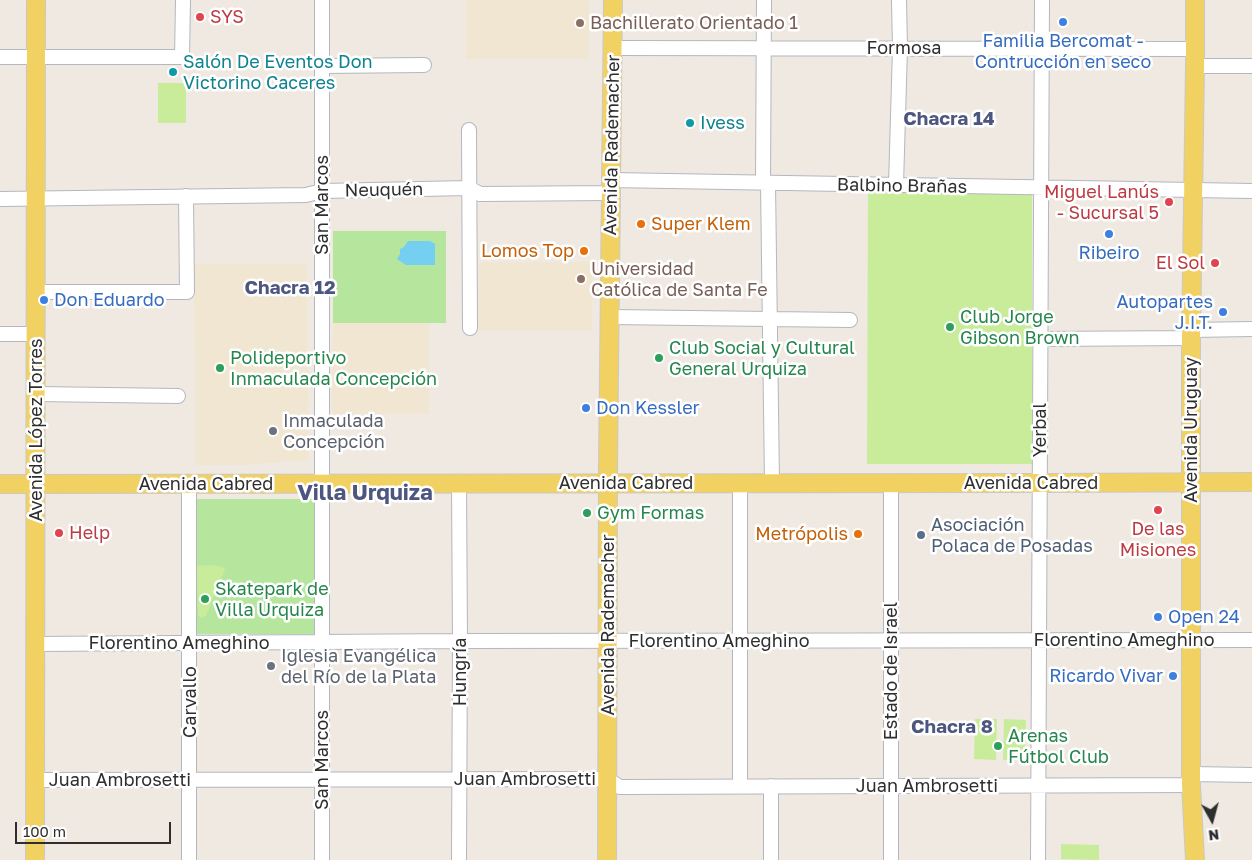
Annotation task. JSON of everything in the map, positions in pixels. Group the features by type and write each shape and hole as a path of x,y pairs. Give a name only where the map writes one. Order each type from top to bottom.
{"main road":[{"name":"Avenida López Torres","path":"36,0 36,860"},
{"name":"Avenida Rademacher","path":"607,860 608,483 613,0"},
{"name":"Avenida Uruguay","path":"1195,0 1191,334 1191,780 1195,860"},
{"name":"Avenida Cabred","path":"0,484 1252,482"}],"street":[{"path":"0,57 182,57 183,0"},
{"name":"San Marcos","path":"322,0 322,860"},
{"path":"764,0 765,183 770,320 772,483"},
{"path":"896,186 900,48 899,0"},
{"name":"Yerbal","path":"1038,860 1042,0"},
{"name":"Formosa","path":"612,48 1042,48 1195,57 1252,66"},
{"path":"322,66 424,65"},
{"path":"468,130 470,328"},
{"name":"Balbino Brañas","path":"611,187 765,183 1193,191"},
{"name":"Neuquén","path":"0,199 306,195 322,191 469,188 480,194 611,187"},
{"path":"1193,191 1252,191"},
{"path":"36,292 187,292 186,196"},
{"path":"610,317 850,320"},
{"path":"1040,339 1191,334 1252,329"},
{"path":"0,334 36,334"},
{"path":"36,394 178,396"},
{"path":"740,483 740,786"},
{"name":"Estado de Israel","path":"891,483 892,860"},
{"name":"Carvallo","path":"189,484 189,860"},
{"name":"Hungría","path":"459,484 459,860"},
{"name":"Florentino Ameghino","path":"36,644 460,641 1252,640"},
{"name":"Juan Ambrosetti","path":"36,780 607,779 620,787 1038,786 1191,780 1252,775"},
{"path":"771,786 771,860"}],"shaded area":[{"path":"466,0 589,0 589,59 466,59"},
{"path":"479,262 592,262 592,330 478,330"},
{"path":"194,264 306,264 309,460 241,465 195,465"},
{"path":"333,323 429,323 429,414 332,414"}],"green space":[{"path":"158,83 186,83 186,123 158,123"},
{"name":"Club Jorge Gibson Brown","path":"868,191 1032,191 1032,464 867,464"},
{"path":"333,231 446,231 446,323 333,323"},
{"path":"190,499 315,499 314,634 194,634"},
{"name":"Skatepark de Villa Urquiza","path":"211,565 225,569 206,616 201,618 198,615 197,566"},
{"path":"975,719 997,719 996,760 974,759"},
{"path":"1004,719 1026,720 1025,760 1003,760"},
{"path":"1061,844 1099,845 1099,860 1061,859"}],"water":[{"path":"408,241 430,241 435,244 435,265 406,265 397,259 400,249"}],"place":[{"name":"SYS","path":"200,17"},
{"name":"Familia Bercomat - Contrucción en seco","path":"1063,22"},
{"name":"Bachillerato Orientado 1","path":"580,23"},
{"name":"Salón De Eventos Don Victorino Caceres","path":"173,72"},
{"name":"Ivess","path":"690,123"},
{"name":"Miguel Lanús - Sucursal 5","path":"1169,202"},
{"name":"Super Klem","path":"641,224"},
{"name":"Ribeiro","path":"1109,234"},
{"name":"Lomos Top","path":"584,251"},
{"name":"El Sol","path":"1215,263"},
{"name":"Universidad Católica de Santa Fe","path":"581,279"},
{"name":"Don Eduardo","path":"44,300"},
{"name":"Autopartes J.I.T.","path":"1223,312"},
{"name":"Club Jorge Gibson Brown","path":"950,327"},
{"name":"Club Social y Cultural General Urquiza","path":"659,358"},
{"name":"Polideportivo Inmaculada Concepción","path":"220,368"},
{"name":"Don Kessler","path":"586,408"},
{"name":"Inmaculada Concepción","path":"273,431"},
{"name":"De las Misiones","path":"1158,510"},
{"name":"Gym Formas","path":"587,513"},
{"name":"Help","path":"59,533"},
{"name":"Metrópolis","path":"858,534"},
{"name":"Asociación Polaca de Posadas","path":"921,535"},
{"name":"Skatepark de Villa Urquiza","path":"205,599"},
{"name":"Open 24","path":"1158,617"},
{"name":"Iglesia Evangélica del Río de la Plata","path":"271,666"},
{"name":"Ricardo Vivar","path":"1173,676"},
{"name":"Arenas Fútbol Club","path":"998,746"}],"district":[{"name":"Chacra 14","path":"949,119"},
{"name":"Chacra 12","path":"290,288"},
{"name":"Villa Urquiza","path":"365,493"},
{"name":"Chacra 8","path":"952,727"}]}
